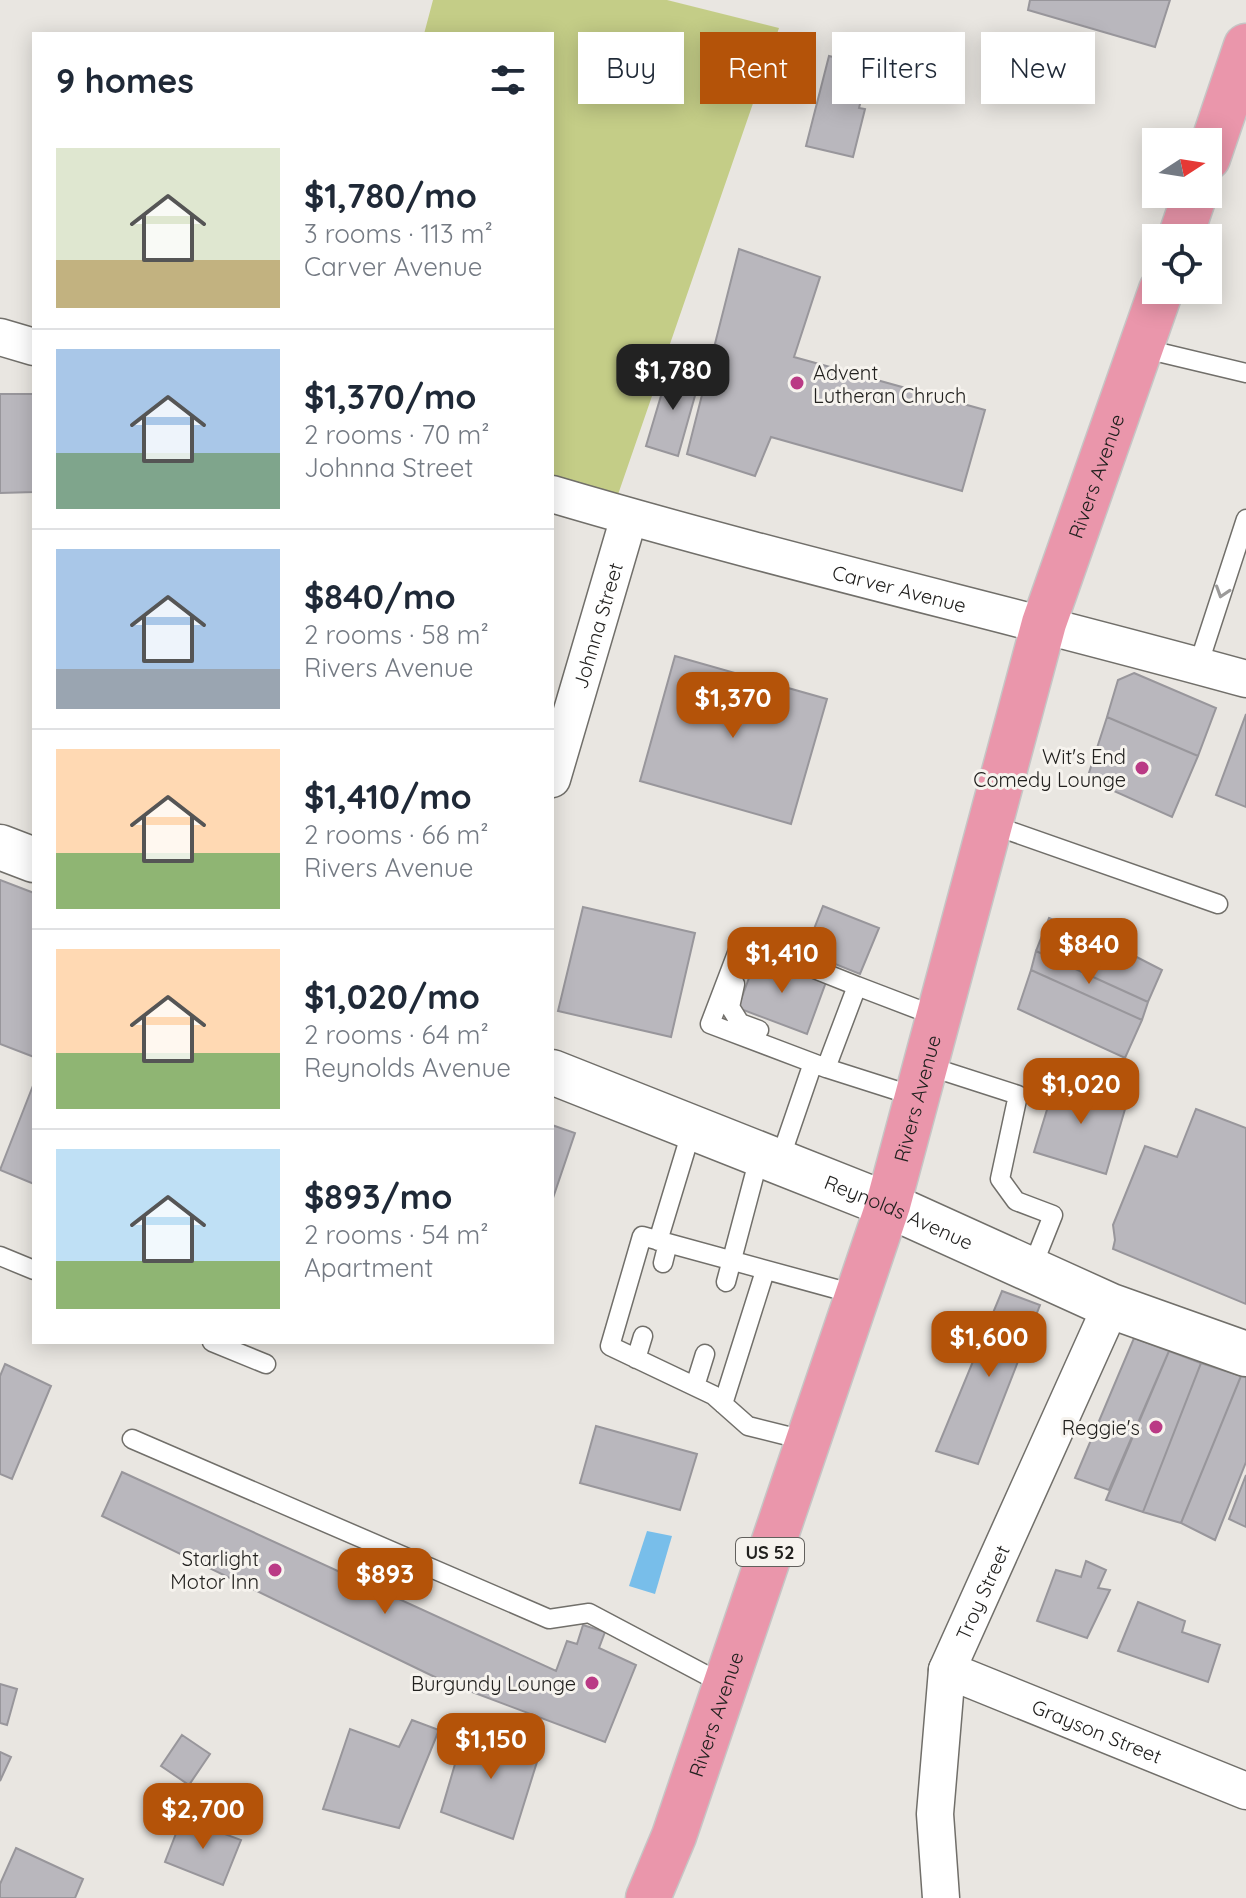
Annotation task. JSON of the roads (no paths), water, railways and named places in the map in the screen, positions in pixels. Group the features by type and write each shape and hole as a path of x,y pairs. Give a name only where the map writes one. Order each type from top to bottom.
{"main road":[{"path":"1220,128 1243,68"},
{"name":"Rivers Avenue","path":"648,1898 674,1836 888,1205 1044,623 1156,304"}],"street":[{"path":"0,337 32,346"},
{"name":"Carver Avenue","path":"554,495 1246,679"},
{"name":"Johnna Street","path":"554,772 629,517"},
{"path":"0,847 32,859"},
{"name":"Reynolds Avenue","path":"554,1073 888,1205 1111,1306 1246,1354"},
{"name":"Troy Street","path":"941,1898 935,1814 947,1670 1111,1306"},
{"name":"Grayson Street","path":"947,1670 1246,1791"}],"lane":[{"path":"1141,348 1246,373"},
{"path":"1198,666 1246,519"},
{"path":"990,824 1218,904"},
{"path":"938,1017 742,940 710,1024 814,1063 1018,1095 1000,1179 1016,1201 1053,1215 1031,1270"},
{"path":"735,958 738,975 730,1007 740,1023 787,1040 814,1063"},
{"path":"726,1282 769,1158 814,1063 857,986"},
{"path":"663,1263 663,1242 692,1129"},
{"path":"808,1441 748,1426 713,1395 610,1346 642,1236 858,1295"},
{"path":"0,1256 32,1269"},
{"path":"723,1404 765,1271"},
{"path":"636,1359 643,1336"},
{"path":"217,1344 266,1364"},
{"path":"695,1386 705,1354"},
{"path":"132,1439 549,1619 589,1613 725,1685"}],"water":[{"path":"647,1531 672,1536 655,1594 629,1586"}],"place":[{"name":"Advent Lutheran Chruch","path":"797,383"},
{"name":"Wit's End Comedy Lounge","path":"1142,768"},
{"name":"Reggie's","path":"1156,1427"},
{"name":"Starlight Motor Inn","path":"275,1570"},
{"name":"Burgundy Lounge","path":"592,1683"}]}
